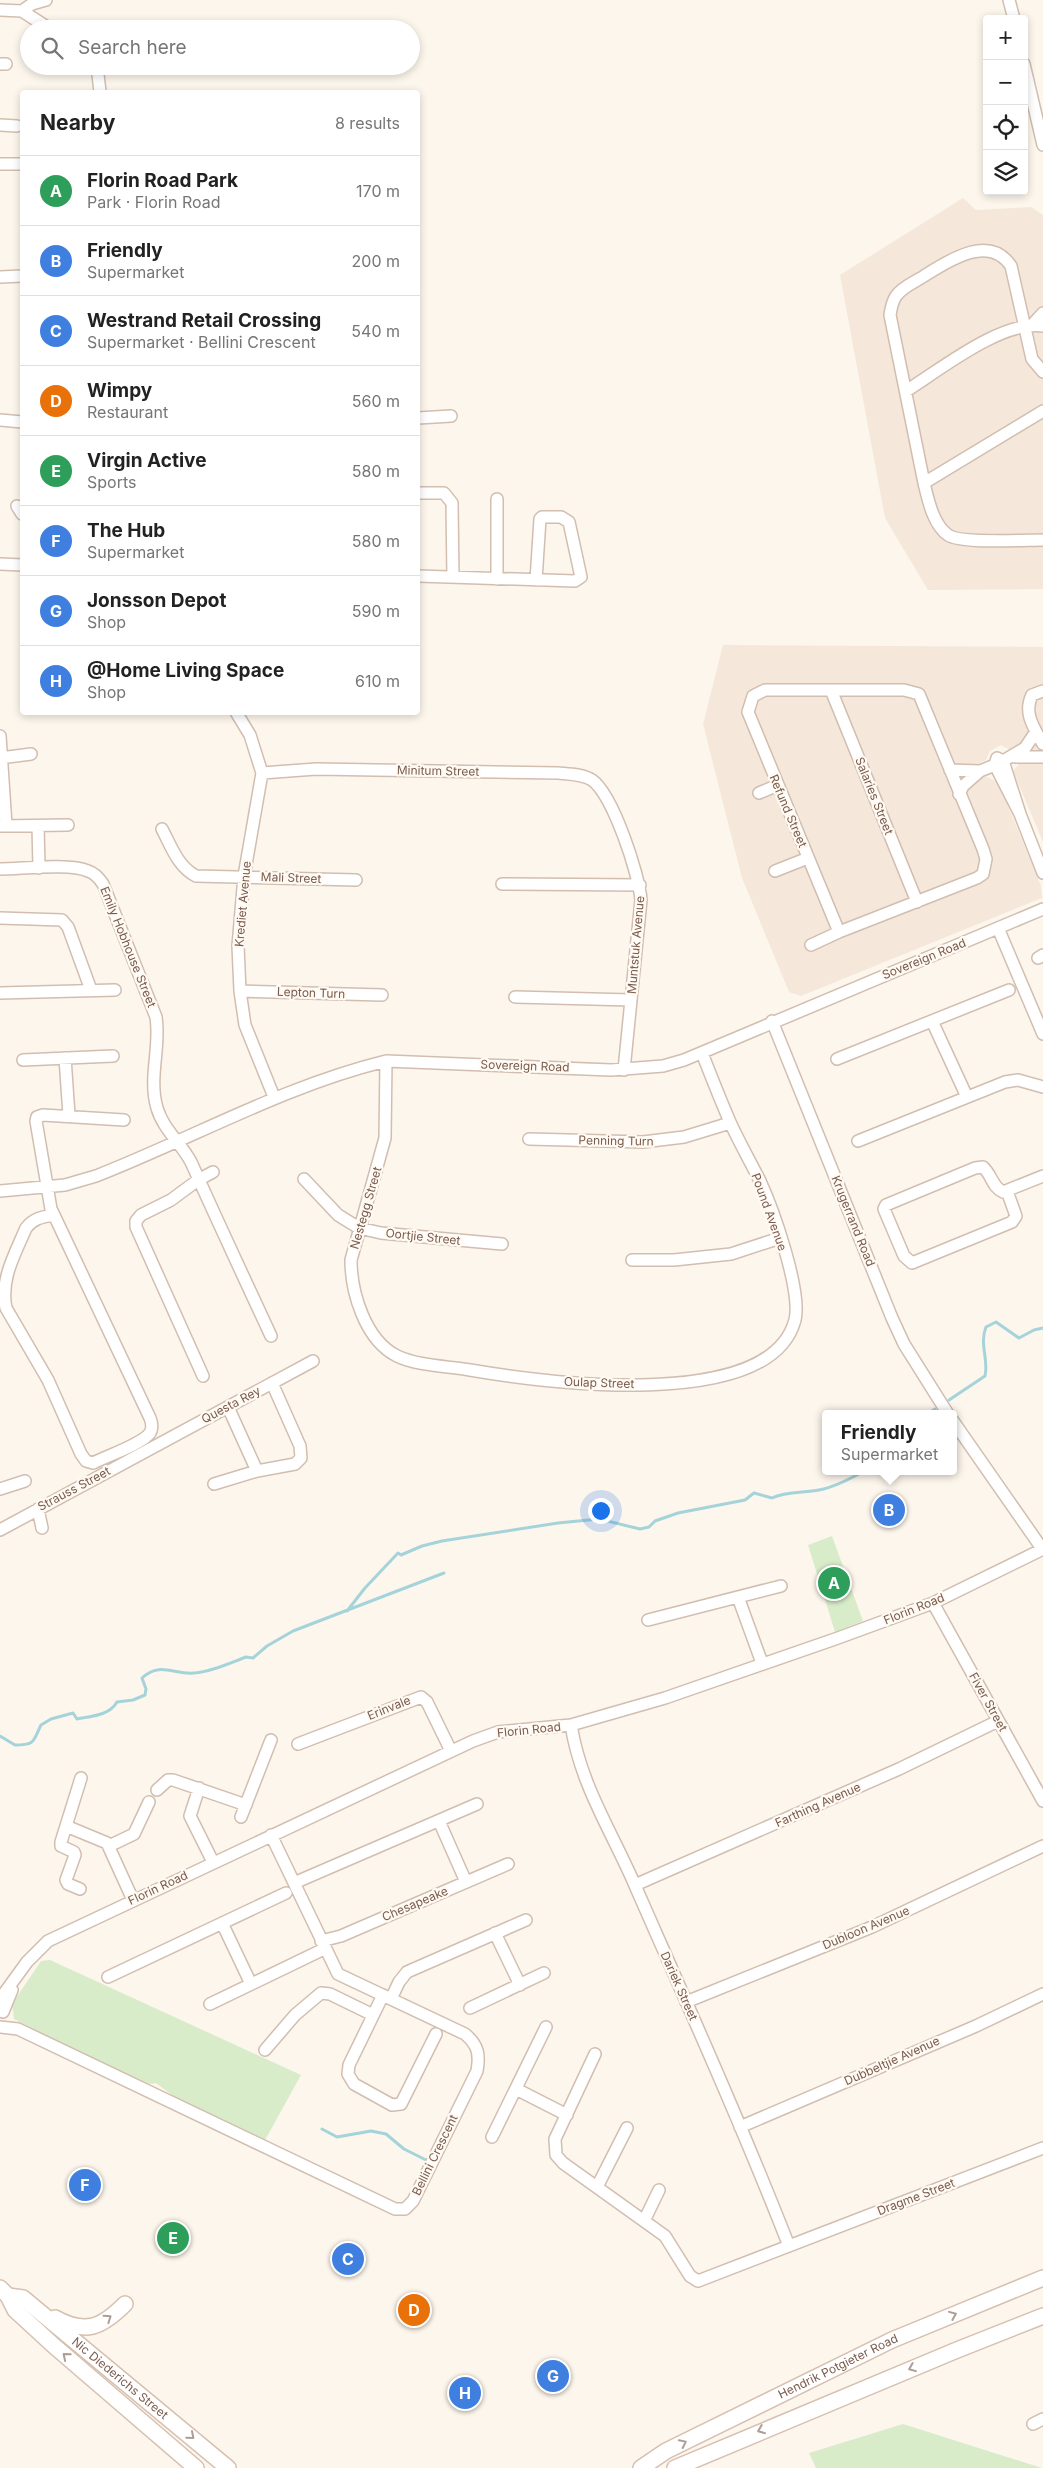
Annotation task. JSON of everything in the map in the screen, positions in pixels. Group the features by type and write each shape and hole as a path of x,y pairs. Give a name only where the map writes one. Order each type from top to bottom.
{"main road":[{"name":"Hendrik Potgieter Road","path":"641,2468 666,2451 892,2340 1043,2278"},
{"name":"Nic Diederichs Street","path":"4,2292 23,2298 228,2468"},
{"name":"Nic Diederichs Street","path":"4,2292 15,2310 53,2345 196,2468"},
{"path":"32,2306 63,2323 84,2328 106,2320 125,2304"},
{"name":"Hendrik Potgieter Road","path":"675,2468 838,2398 1043,2316"},
{"path":"87,2351 85,2358 92,2368 166,2432 196,2468"}],"street":[{"path":"0,10 22,10 32,4 46,0"},
{"path":"1010,0 1013,15"},
{"path":"22,10 38,20"},
{"path":"98,75 100,90"},
{"path":"1028,81 1043,145"},
{"path":"0,125 17,126"},
{"path":"0,164 20,164"},
{"path":"1043,372 1032,359 1033,325 1011,266 1006,258 989,251 959,254 900,291 893,301 890,315 924,483 929,502 940,525 950,537 960,540 1043,540"},
{"path":"0,277 20,276"},
{"path":"906,391 999,333 1033,325 1043,313"},
{"path":"924,483 1043,411"},
{"path":"420,418 451,416"},
{"path":"0,420 20,422"},
{"path":"420,494 444,494 452,503 453,577"},
{"path":"497,499 497,579"},
{"path":"420,576 497,579 536,580 575,581 581,577 569,522 566,519 561,517 542,517 540,519 536,580"},
{"path":"0,564 20,565"},
{"name":"Refund Street","path":"765,690 904,690 919,694 950,770 982,849 986,869 977,878 839,932 748,712 753,696 765,690"},
{"name":"Salaries Street","path":"831,690 917,902"},
{"path":"1043,691 1032,695 1028,703 1028,712 1035,733 1043,744"},
{"name":"Krediet Avenue","path":"238,715 250,735 262,773 244,876 238,946 240,991 245,1025 274,1097"},
{"path":"959,794 963,786 980,771 1004,761 1029,744 1035,733"},
{"path":"0,736 3,825 68,825"},
{"path":"1,758 31,754"},
{"path":"1004,761 1043,757"},
{"path":"1004,761 1020,814 1043,873"},
{"name":"Minitum Street","path":"262,773 316,769 558,773 588,778 597,784 606,796"},
{"path":"950,770 980,771"},
{"path":"759,792 778,785"},
{"name":"Muntstuk Avenue","path":"606,796 635,865 640,885 641,900 624,1070"},
{"path":"38,826 39,868"},
{"name":"Mali Street","path":"162,829 187,872 196,876 356,880"},
{"path":"775,871 808,858"},
{"name":"Emily Hobhouse Street","path":"0,869 74,868 89,871 97,876 103,884 156,1017 158,1029 154,1094 163,1124 190,1160 271,1336"},
{"path":"502,884 640,885"},
{"name":"Sovereign Road","path":"0,1191 65,1185 96,1176 274,1097 355,1068 386,1061 624,1070 663,1066 702,1053 772,1021 1043,909"},
{"path":"0,918 62,920 68,926 91,990"},
{"path":"998,928 1043,1034"},
{"path":"811,945 839,932"},
{"path":"0,993 115,990"},
{"path":"837,1059 1009,990"},
{"name":"Lepton Turn","path":"240,991 382,994"},
{"path":"514,997 631,1000"},
{"name":"Krugerrand Road","path":"772,1021 892,1318 908,1351 945,1410"},
{"path":"932,1021 967,1097"},
{"name":"Pound Avenue","path":"702,1053 730,1123 761,1183 780,1238 796,1294 795,1320"},
{"path":"23,1060 113,1056"},
{"path":"66,1058 69,1115"},
{"name":"Nestegg Street","path":"384,1346 367,1326 357,1302 351,1276 351,1260 385,1138 386,1061"},
{"path":"858,1141 1013,1080 1043,1088"},
{"path":"54,1215 32,1221 5,1261 3,1295 6,1308 48,1380 86,1461 93,1463 150,1434 152,1426 150,1418 54,1215 46,1187 37,1118 42,1115 69,1115 124,1120"},
{"name":"Penning Turn","path":"529,1139 643,1142 684,1137 730,1123"},
{"path":"1007,1191 1016,1216 1012,1222 912,1263 904,1256 884,1209 886,1205 975,1168 983,1167 996,1187 1003,1192 1043,1176"},
{"path":"203,1376 136,1227 136,1221 141,1214 172,1200 198,1180 213,1172"},
{"name":"Oortjie Street","path":"304,1180 338,1215 359,1228 502,1244"},
{"path":"632,1260 674,1260 731,1254 780,1238"},
{"name":"Oulap Street","path":"384,1346 397,1356 414,1360 521,1378 611,1386 689,1382 734,1372 769,1358 783,1342 795,1320"},
{"name":"Questa Rey","path":"149,1449 313,1361"},
{"path":"214,1484 257,1471 295,1464 301,1458 300,1446 272,1383"},
{"path":"228,1407 257,1471"},
{"path":"957,1427 1043,1549"},
{"name":"Strauss Street","path":"0,1530 149,1449"},
{"path":"0,1489 25,1481"},
{"path":"38,1508 42,1528"},
{"name":"Florin Road","path":"0,2000 27,1962 48,1941 486,1735 498,1732 571,1725 665,1698 838,1638 933,1602 1043,1549"},
{"path":"648,1620 781,1586"},
{"path":"738,1598 762,1663"},
{"name":"Fiver Street","path":"933,1602 1043,1801"},
{"name":"Erinvale","path":"298,1744 421,1697 427,1702 451,1751"},
{"name":"Farthing Avenue","path":"635,1885 899,1769 998,1721"},
{"name":"Dariek Street","path":"571,1725 583,1777 635,1885 740,2127 789,2246"},
{"path":"241,1817 271,1740"},
{"path":"80,1889 68,1884 66,1880 75,1856 74,1852 61,1844 81,1778"},
{"path":"157,1790 170,1780 246,1805"},
{"path":"198,1788 190,1816 213,1862"},
{"path":"109,1846 134,1834 149,1802"},
{"path":"294,1883 477,1804"},
{"path":"439,1821 466,1882"},
{"path":"66,1826 102,1840 109,1846 133,1900"},
{"name":"Bellini Crescent","path":"2,2018 18,2029 400,2211 413,2201 477,2071 480,2058 476,2043 465,2034 338,1974 271,1835"},
{"name":"Dubloon Avenue","path":"686,2002 872,1927 1043,1846"},
{"name":"Chesapeake","path":"210,2004 341,1936 508,1864"},
{"path":"108,1977 286,1893"},
{"path":"436,2034 403,2101 398,2105 392,2105 354,2084 348,2074 349,2065 373,2015 407,1972 526,1920"},
{"path":"222,1923 251,1984"},
{"path":"496,1933 520,1985"},
{"path":"470,2008 544,1973"},
{"name":"Florin Road","path":"2,2018 16,1980"},
{"path":"264,2050 295,2014 321,1993 330,1994 373,2015"},
{"name":"Dubbeltjie Avenue","path":"740,2127 976,2026 1043,1994"},
{"path":"492,2137 546,2027"},
{"path":"595,2054 555,2138 554,2147 556,2155 563,2163 644,2221 659,2190"},
{"path":"516,2089 567,2115"},
{"path":"598,2187 627,2128"},
{"name":"Dragme Street","path":"644,2221 665,2236 690,2276 698,2281 1043,2148"}],"shaded area":[{"path":"963,198 976,210 1031,207 1043,215 1043,589 928,590 885,518 840,275"},
{"path":"723,645 1043,647 1043,842 1013,771 1020,763 1027,759 1001,745 990,751 986,760 970,767 975,781 985,776 998,782 1041,886 1042,898 801,996 789,992 742,878 703,724"}],"green space":[{"path":"832,1536 863,1621 835,1632 808,1545"},
{"path":"50,1960 301,2075 264,2142 180,2101 156,2083 150,2084 101,2063 14,2019 12,2004 41,1961"},
{"path":"903,2424 1042,2468 816,2468 809,2453"}],"waterway":[{"path":"949,1400 985,1376 986,1364 983,1340 986,1327 996,1322 1019,1338 1034,1330 1043,1328"},
{"path":"347,1611 365,1588 398,1553 401,1555 422,1546 442,1541 558,1523 599,1519 640,1529 649,1527 655,1521 678,1513 745,1500 754,1493 772,1498 783,1494 825,1489 856,1475"},
{"path":"0,1736 15,1745 30,1743 35,1738 41,1725 51,1719 73,1713 77,1719 99,1715 114,1707 117,1702 133,1700 145,1695 146,1689 142,1678 155,1670 161,1669 187,1673 200,1672 246,1657 253,1658 267,1646 293,1631 444,1573"},
{"path":"322,2129 337,2137 371,2131 386,2134 404,2149 426,2160"}],"place":[{"name":"Friendly","path":"889,1510"},
{"name":"Florin Road Park","path":"834,1583"},
{"name":"The Hub","path":"85,2185"},
{"name":"Virgin Active","path":"173,2238"},
{"name":"Westrand Retail Crossing","path":"348,2259"},
{"name":"Wimpy","path":"414,2310"},
{"name":"Jonsson Depot","path":"553,2376"},
{"name":"@Home Living Space","path":"465,2393"}]}
